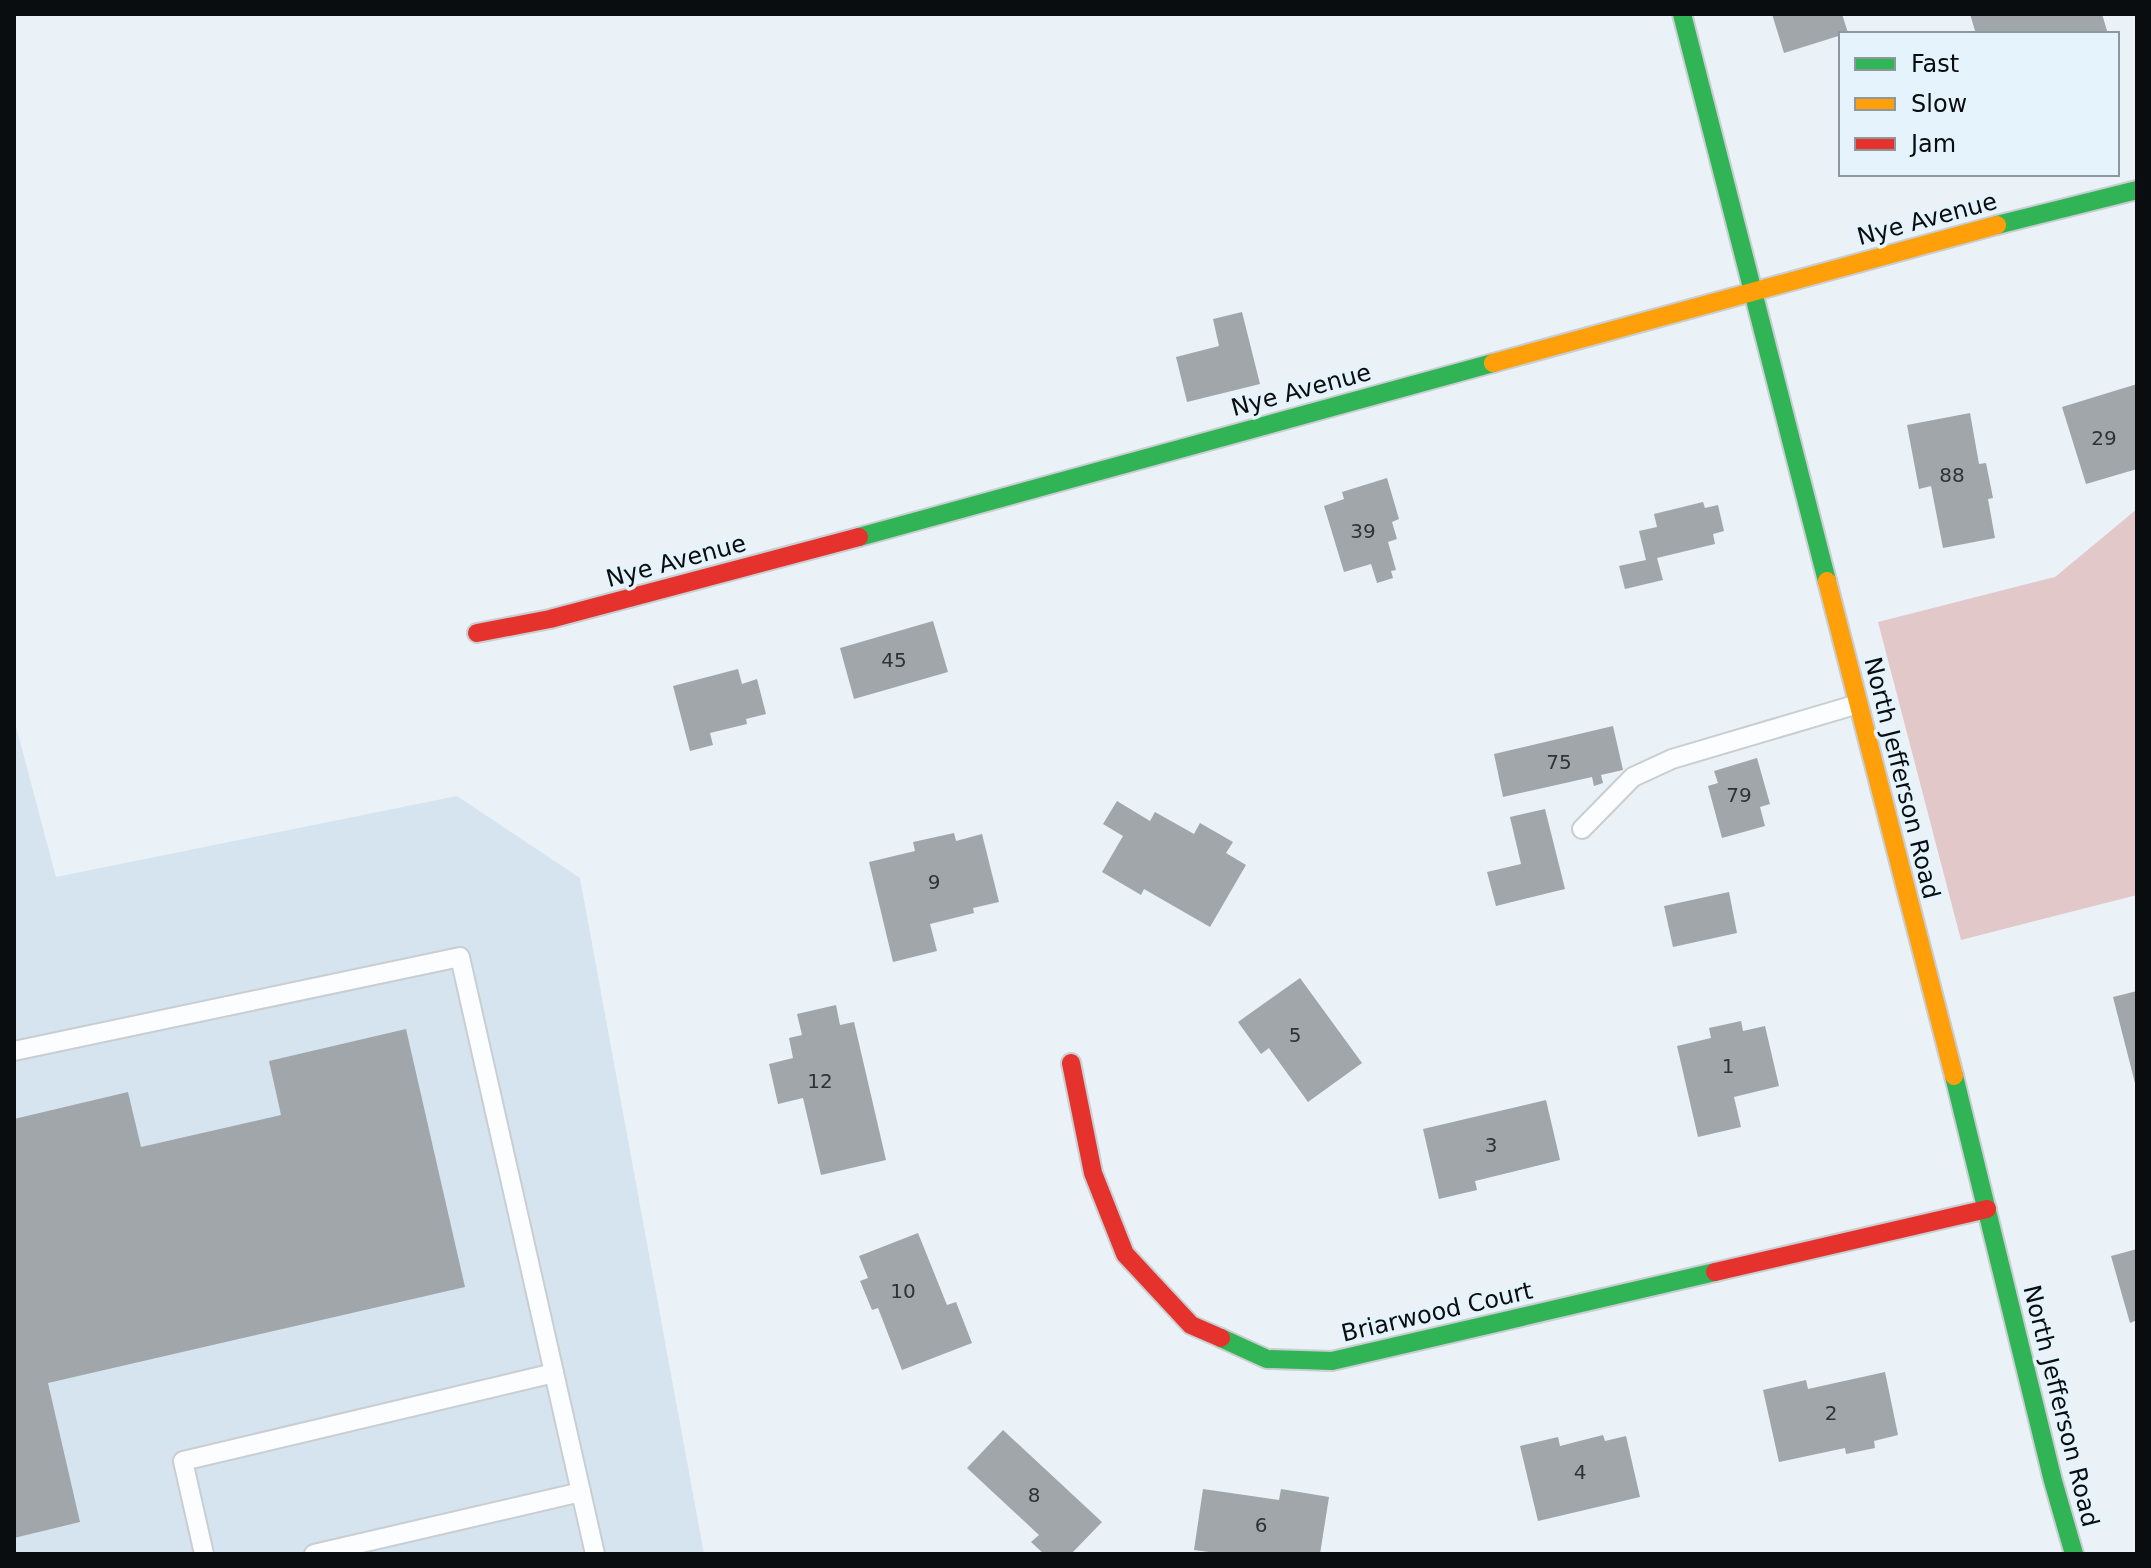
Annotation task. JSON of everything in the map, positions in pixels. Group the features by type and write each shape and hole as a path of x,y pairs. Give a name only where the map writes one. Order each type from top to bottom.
{"street":[{"name":"North Jefferson Road","path":"1682,14 2074,1554"},
{"name":"Nye Avenue","path":"477,633 550,619 828,546 1920,245 2137,190"},
{"name":"Briarwood Court","path":"1071,1063 1093,1173 1125,1254 1191,1325 1267,1359 1332,1361 1987,1209"}],"lane":[{"path":"1582,829 1633,777 1672,759 1858,704"},
{"path":"14,1051 460,957 595,1554"},
{"path":"204,1554 183,1461 554,1373"},
{"path":"314,1554 581,1492"}],"shaded area":[{"path":"2137,509 2137,895 1961,940 1878,622 2055,577"},
{"path":"14,719 56,877 457,796 580,878 704,1554 14,1554"}],"building":[{"path":"1772,14 1842,14 1848,32 1839,32 1839,36 1784,53"},
{"path":"1970,14 2102,14 2107,32 1975,32"},
{"path":"1242,312 1260,384 1187,402 1176,357 1219,346 1213,319"},
{"path":"2137,384 2137,469 2086,484 2062,407"},
{"path":"1970,413 1979,464 1986,463 1993,498 1988,499 1995,538 1943,548 1931,486 1919,489 1907,425"},
{"path":"1387,478 1399,519 1392,522 1397,539 1388,542 1396,570 1391,571 1393,578 1377,583 1371,564 1344,572 1324,506 1344,499 1342,492"},
{"path":"1703,502 1705,508 1718,505 1724,531 1713,534 1715,544 1657,558 1663,580 1625,589 1619,566 1646,560 1639,531 1657,527 1654,514"},
{"path":"933,621 948,672 854,699 840,648"},
{"path":"738,669 742,684 757,679 766,714 746,719 747,724 710,733 713,745 690,751 673,686"},
{"path":"1613,726 1623,770 1601,775 1603,783 1594,786 1592,777 1503,797 1494,754"},
{"path":"1757,758 1770,804 1760,807 1765,826 1722,838 1708,786 1718,783 1714,771"},
{"path":"1117,801 1150,821 1155,812 1194,834 1200,823 1233,842 1226,853 1246,865 1210,927 1144,889 1141,895 1102,872 1123,836 1103,824"},
{"path":"1545,809 1565,889 1496,906 1487,872 1521,864 1510,817"},
{"path":"954,833 956,841 982,834 999,902 973,908 974,913 930,924 937,951 893,962 869,862 915,851 913,842"},
{"path":"1729,892 1737,933 1673,947 1664,906"},
{"path":"1300,978 1362,1063 1308,1102 1269,1048 1261,1054 1238,1022"},
{"path":"2137,991 2137,1087 2136,1087 2113,997"},
{"path":"836,1005 840,1025 854,1022 886,1160 821,1175 803,1098 778,1104 769,1064 793,1058 789,1038 802,1035 797,1014"},
{"path":"1741,1021 1743,1031 1765,1026 1779,1086 1734,1097 1741,1127 1698,1137 1677,1046 1711,1038 1709,1028"},
{"path":"406,1029 465,1287 48,1383 80,1522 14,1538 14,1119 128,1092 141,1147 281,1115 269,1061"},
{"path":"1546,1100 1560,1160 1475,1181 1477,1190 1439,1199 1423,1129"},
{"path":"918,1233 947,1305 956,1302 972,1343 902,1370 878,1308 872,1310 860,1281 868,1278 859,1256"},
{"path":"2137,1249 2137,1320 2130,1323 2111,1256"},
{"path":"1885,1372 1898,1435 1874,1441 1875,1448 1846,1454 1845,1448 1779,1462 1763,1390 1806,1380 1808,1389"},
{"path":"1003,1430 1102,1522 1071,1554 1044,1554 1031,1542 1039,1535 967,1468"},
{"path":"1603,1435 1605,1441 1626,1436 1640,1497 1538,1521 1520,1446 1558,1437 1560,1446"},
{"path":"1203,1489 1279,1500 1281,1489 1329,1497 1320,1554 1223,1554 1194,1550"}],"traffic: fast":[{"path":"1682,14 1827,581"},
{"path":"1997,225 2137,190"},
{"path":"859,537 1493,363"},
{"path":"1954,1076 2053,1481 2074,1554"},
{"path":"1221,1338 1267,1359 1332,1361 1715,1272"}],"traffic: slow":[{"path":"1493,363 1997,225"},
{"path":"1827,581 1954,1076"}],"traffic: jam":[{"path":"477,633 550,619 859,537"},
{"path":"1071,1063 1093,1173 1125,1254 1191,1325 1221,1338"},
{"path":"1715,1272 1987,1209"}]}
